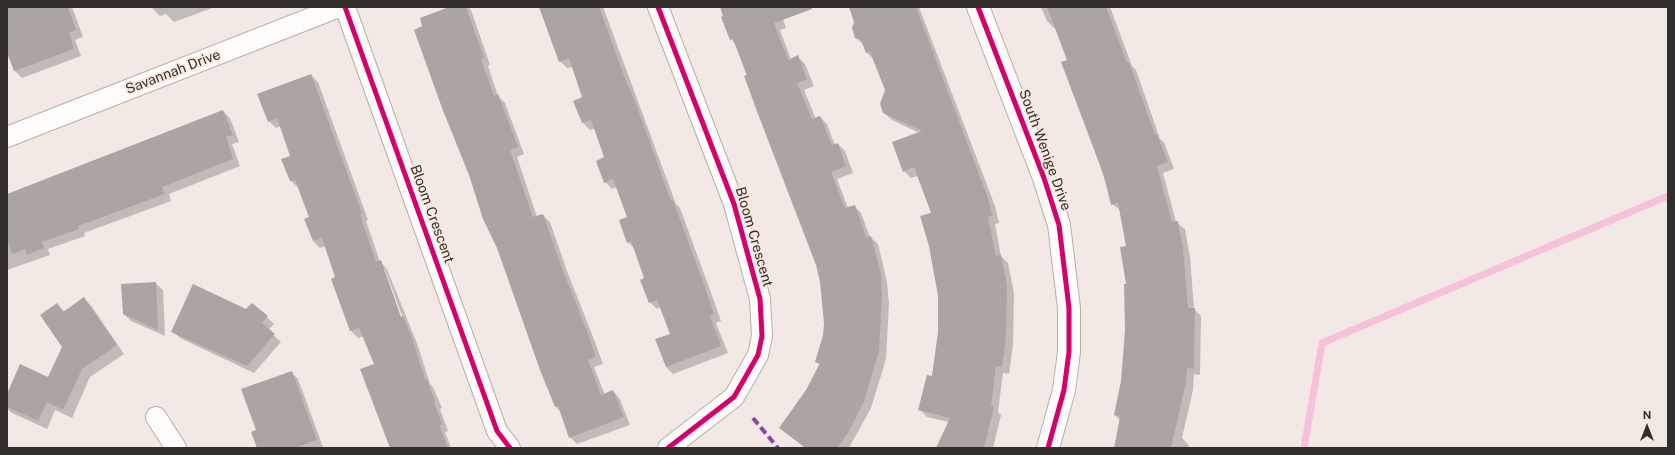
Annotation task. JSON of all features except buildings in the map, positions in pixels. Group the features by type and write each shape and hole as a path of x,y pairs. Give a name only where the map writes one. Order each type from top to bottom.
{"street":[{"name":"Savannah Drive","path":"7,137 339,7"},
{"name":"Bloom Crescent","path":"345,7 497,431 510,448"},
{"name":"Bloom Crescent","path":"658,7 734,204 760,299 762,336 758,355 734,397 668,448"},
{"name":"South Wenige Drive","path":"978,7 1044,178 1059,225 1069,308 1069,352 1064,390 1048,448"},
{"path":"156,417 176,448"}],"waterway":[{"path":"1304,448 1322,343 1668,196"}],"marked path":[{"path":"753,418 778,448"}],"cycle path":[{"path":"345,7 497,431 510,448"},
{"path":"658,7 734,204 760,299 762,336 758,355 734,397 668,448"},
{"path":"978,7 1044,178 1059,225 1069,308 1069,352 1064,390 1048,448"}]}
